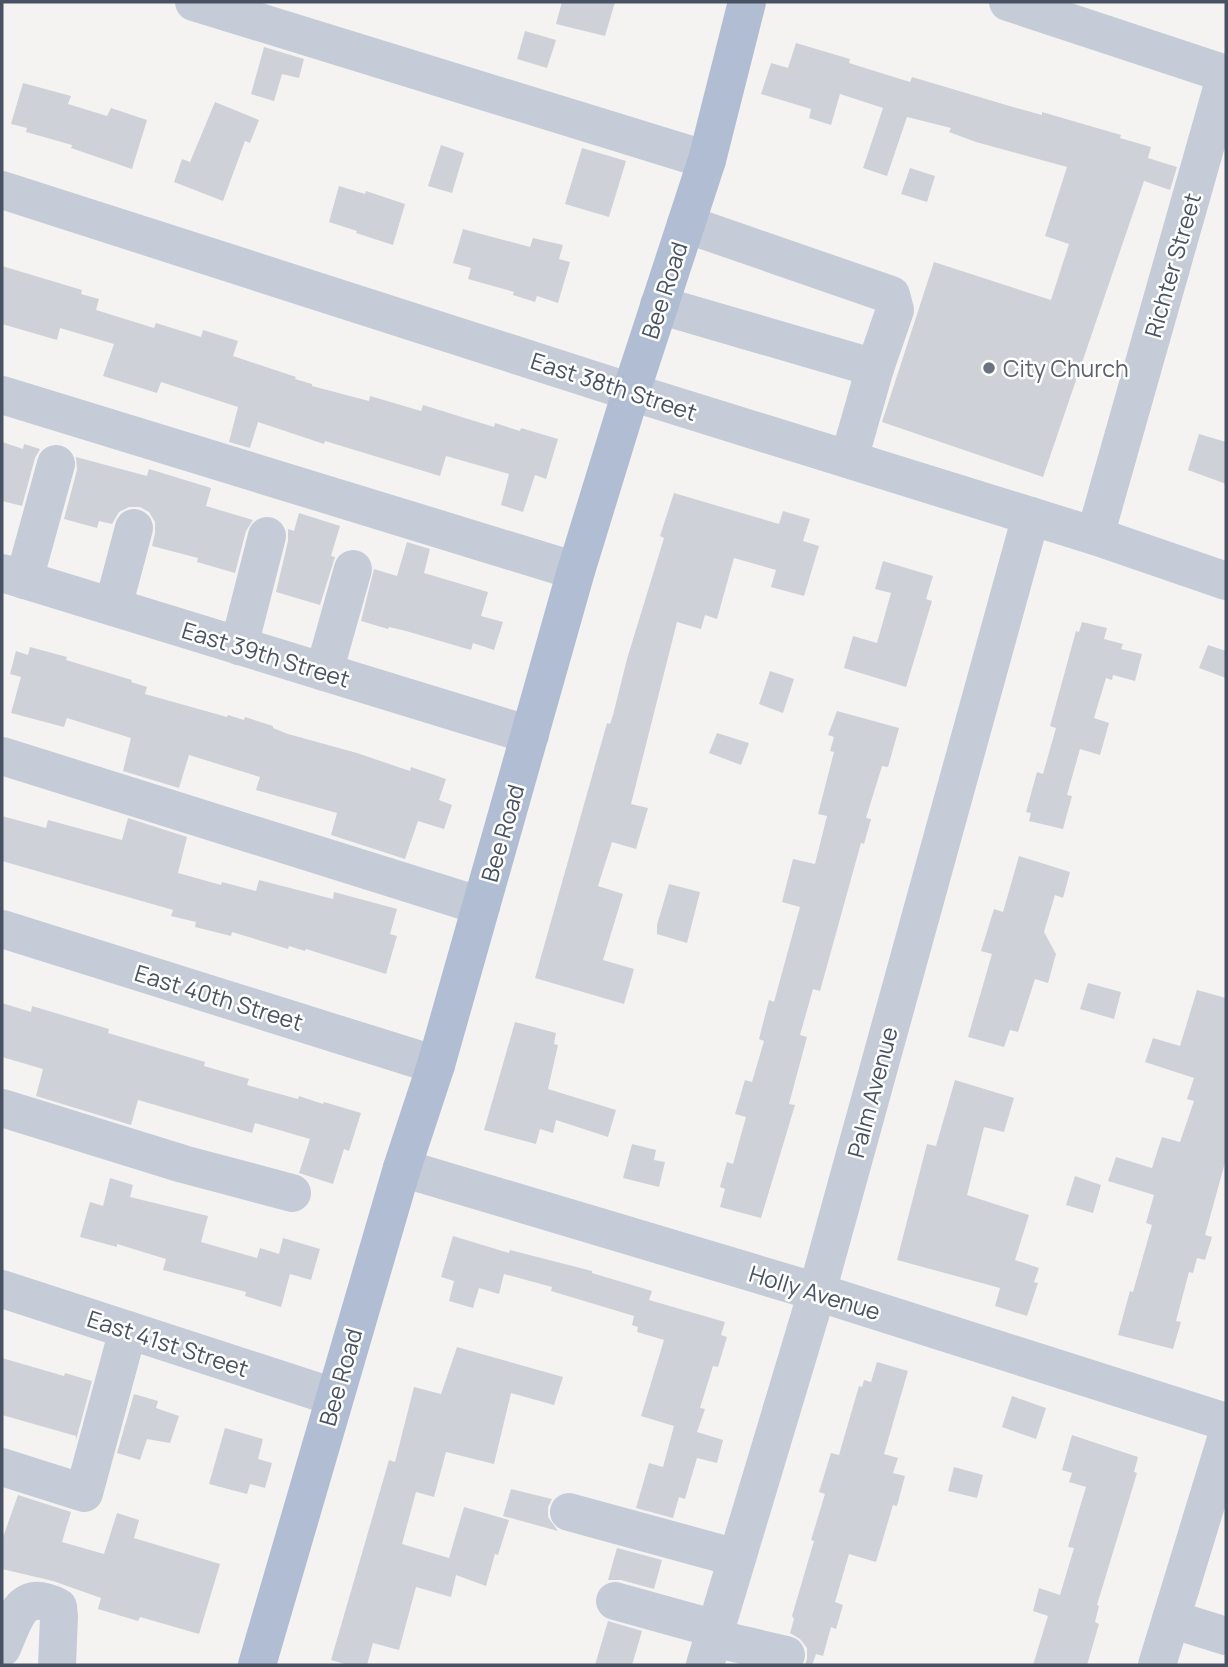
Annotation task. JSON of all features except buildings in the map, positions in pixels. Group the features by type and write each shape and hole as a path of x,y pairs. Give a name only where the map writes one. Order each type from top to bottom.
{"main road":[{"name":"Bee Road","path":"257,1665 402,1168 436,1065 576,571 707,160 747,2"}],"street":[{"path":"194,2 707,160"},
{"path":"1008,2 1226,74"},
{"name":"Richter Street","path":"1094,536 1226,74"},
{"name":"East 38th Street","path":"2,190 631,392 1094,536 1226,581"},
{"path":"686,224 891,295 895,310 849,459"},
{"path":"659,305 875,368"},
{"path":"2,395 576,571"},
{"path":"13,577 56,464"},
{"name":"Palm Avenue","path":"711,1644 817,1292 1031,516"},
{"path":"113,607 134,528"},
{"path":"248,649 275,541"},
{"path":"324,672 352,569"},
{"name":"East 39th Street","path":"13,577 530,736"},
{"path":"2,756 481,905"},
{"name":"East 40th Street","path":"2,929 436,1065"},
{"path":"2,1108 183,1164 292,1193"},
{"name":"Holly Avenue","path":"402,1168 817,1292 1226,1422"},
{"name":"East 41st Street","path":"2,1289 334,1397"},
{"path":"2,1467 84,1493 128,1330"},
{"path":"1157,1665 1226,1439"},
{"path":"569,1512 737,1558"},
{"path":"46,1665 2,1649 21,1607 32,1600 45,1600 58,1607 57,1665"},
{"path":"615,1601 711,1644 786,1655"},
{"path":"1171,1619 1226,1636"}],"place":[{"name":"City Church","path":"989,368"}]}
